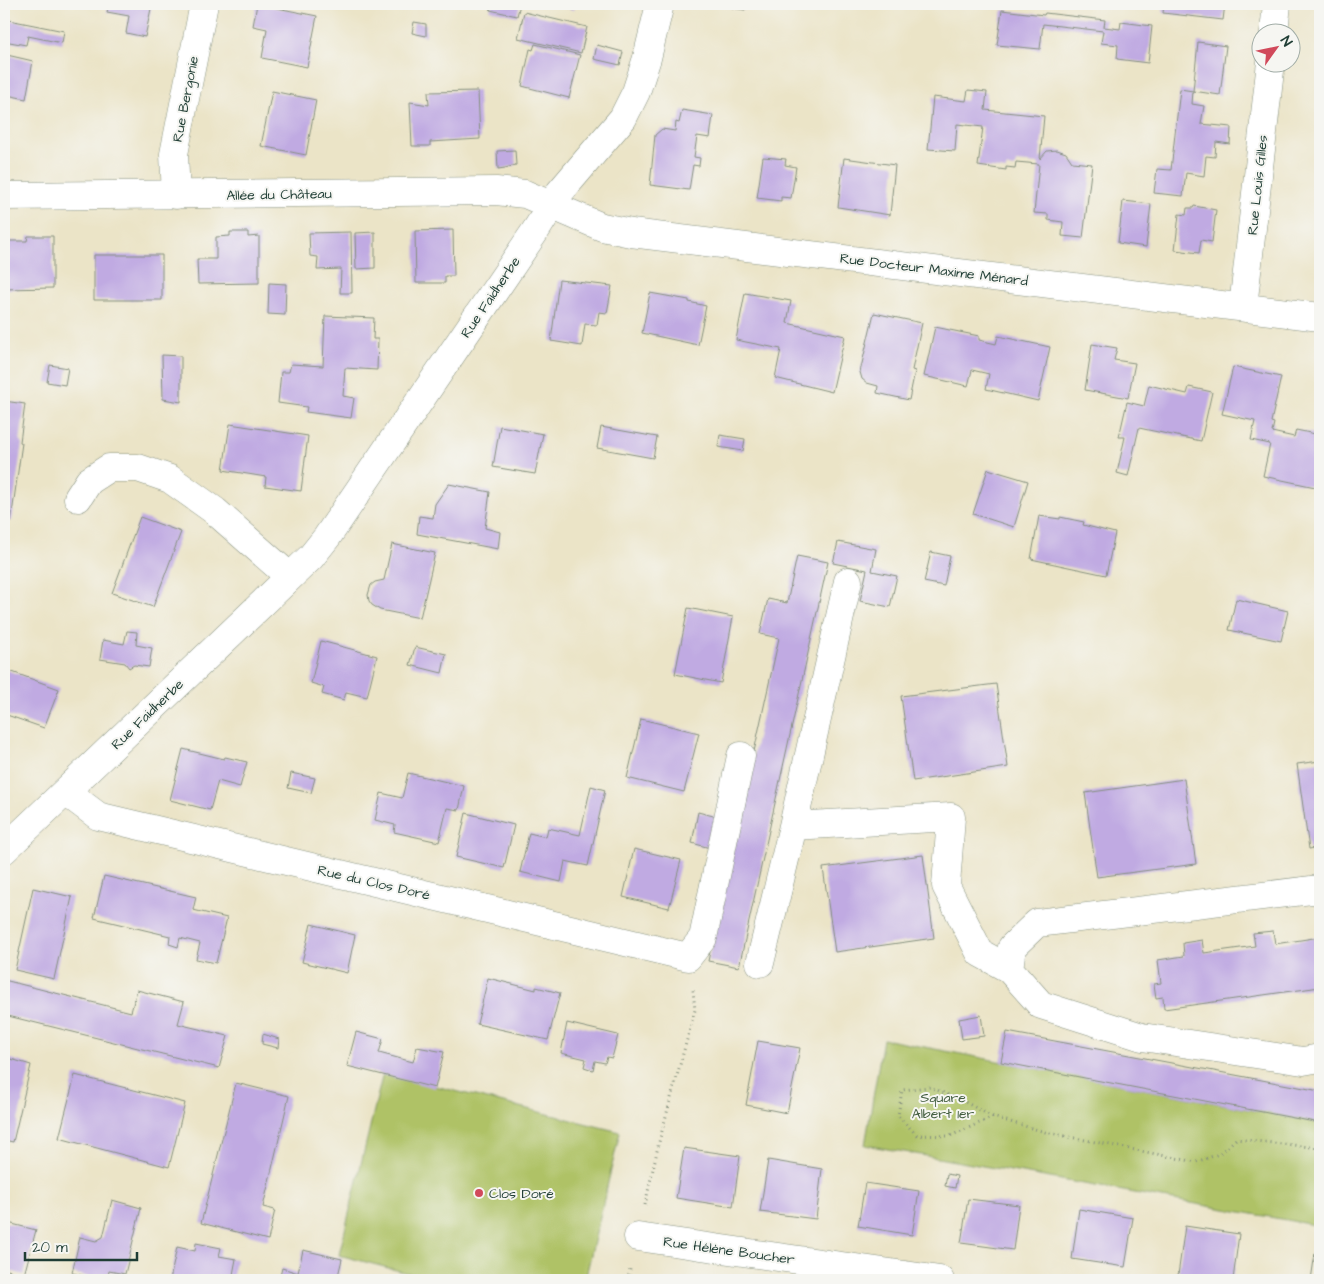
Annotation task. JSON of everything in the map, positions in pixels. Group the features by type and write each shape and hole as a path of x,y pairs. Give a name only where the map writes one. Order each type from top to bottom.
{"street":[{"name":"Rue Bergonie","path":"176,195 174,154 204,4"},
{"name":"Rue Faidherbe","path":"4,850 311,557 327,537 560,192 622,118 636,92 647,58 660,4"},
{"path":"1275,22 1277,4"},
{"name":"Rue Louis Gilles","path":"1244,307 1270,72"},
{"name":"Allée du Château","path":"4,196 496,191 525,194 552,204"},
{"name":"Rue Docteur Maxime Ménard","path":"552,204 602,227 631,233 1320,317"},
{"path":"78,498 89,481 109,468 138,468 170,479 215,511 290,577"},
{"path":"760,963 848,581"},
{"path":"688,957 703,938 741,756"},
{"name":"Rue du Clos Doré","path":"66,792 98,816 688,957"},
{"path":"793,826 951,817 946,886 980,953 1009,969 1041,1006 1142,1038 1303,1061 1320,1058"},
{"path":"1009,969 1012,947 1037,923 1320,889"},
{"name":"Rue Hélène Boucher","path":"638,1237 940,1280"}],"path":[{"path":"628,1280 659,1142 695,1010 688,957"},
{"path":"993,1117 950,1136 917,1135 898,1116 902,1090 930,1087 965,1102 993,1117 1046,1132 1196,1162 1219,1154 1236,1139 1320,1148"}],"green space":[{"name":"Square Albert 1er","path":"883,1039 1320,1123 1320,1226 865,1145"},
{"name":"Clos Doré","path":"383,1073 620,1132 585,1280 434,1280 339,1255"}],"building":[{"path":"109,4 152,4 145,37 126,33 129,16 107,12"},
{"path":"257,4 317,16 307,67 262,58 267,29 253,26"},
{"path":"492,4 520,4 517,16 490,10"},
{"path":"552,4 576,4 574,10"},
{"path":"732,4 746,4 745,10 732,8"},
{"path":"1164,4 1225,4 1223,20 1163,13"},
{"path":"1002,10 1105,20 1104,27 1120,29 1121,22 1152,26 1148,63 1117,59 1118,45 1101,43 1103,31 1043,24 1040,49 997,45"},
{"path":"524,12 587,27 581,53 518,38"},
{"path":"4,19 64,31 62,43 28,36 26,45 4,41"},
{"path":"414,22 426,24 426,36 412,33"},
{"path":"1198,42 1226,46 1220,95 1193,91"},
{"path":"535,44 580,55 569,98 522,86 530,49 533,50"},
{"path":"597,45 623,52 620,65 594,59"},
{"path":"7,55 33,61 26,99 7,95 5,107 4,61"},
{"path":"1180,89 1193,91 1192,104 1204,106 1201,124 1231,127 1230,144 1216,142 1215,157 1206,156 1204,176 1186,173 1183,196 1154,193 1157,169 1171,170"},
{"path":"968,90 987,92 985,110 1044,116 1040,159 1047,151 1057,150 1066,153 1072,162 1092,164 1083,238 1062,236 1063,222 1048,220 1048,214 1034,213 1039,164 1016,162 1015,168 1006,167 1006,170 978,166 983,127 957,124 955,151 928,149 933,97 966,101"},
{"path":"272,91 316,100 306,155 261,146"},
{"path":"478,91 480,139 430,142 430,146 412,146 410,102 429,105 428,92"},
{"path":"682,110 713,115 710,138 697,136 694,157 700,158 699,166 693,165 689,190 650,185 655,135 662,129 675,131 676,122 679,123"},
{"path":"1319,147 1320,177 1316,177"},
{"path":"515,150 516,165 498,169 497,151"},
{"path":"763,157 786,159 785,165 796,167 791,198 781,197 781,201 757,198"},
{"path":"844,158 895,165 890,215 838,207"},
{"path":"1123,201 1151,204 1146,247 1118,243"},
{"path":"1194,206 1216,210 1212,242 1201,240 1199,253 1175,250 1179,214 1186,215 1187,208 1193,208"},
{"path":"453,230 454,276 445,276 445,283 416,283 415,231"},
{"path":"230,232 248,232 248,237 259,236 259,283 198,284 197,259 216,259 216,237 230,236"},
{"path":"351,232 352,293 340,293 341,269 317,270 318,257 310,256 309,233"},
{"path":"375,232 375,268 356,269 355,233"},
{"path":"28,236 53,236 53,288 4,289 4,241 27,241"},
{"path":"94,255 162,255 162,300 94,300"},
{"path":"559,280 612,286 607,313 599,312 597,325 585,324 582,346 551,341"},
{"path":"269,283 286,284 285,315 268,314"},
{"path":"650,293 689,300 689,302 706,306 698,345 642,333"},
{"path":"745,293 791,301 787,323 845,336 832,392 775,378 781,349 736,340"},
{"path":"874,313 922,323 912,370 915,371 909,400 877,393 878,386 867,383 862,379 860,372"},
{"path":"325,316 374,318 373,339 378,339 377,370 345,368 343,396 354,398 351,418 306,412 307,407 278,403 281,372 289,372 291,364 323,366"},
{"path":"935,327 979,336 979,340 996,344 998,336 1050,347 1038,401 986,389 989,374 972,370 968,386 924,376"},
{"path":"1092,344 1117,348 1114,360 1135,363 1128,398 1085,390"},
{"path":"162,355 181,356 181,402 163,399"},
{"path":"50,365 68,368 65,385 47,382"},
{"path":"1233,367 1281,377 1271,422 1274,423 1272,432 1294,437 1296,430 1320,435 1320,488 1263,476 1270,444 1251,440 1255,421 1222,414"},
{"path":"1149,385 1187,394 1189,387 1212,392 1201,441 1139,428 1128,476 1117,473 1125,437 1119,437 1127,402 1144,406"},
{"path":"4,401 25,404 20,442 22,443 11,521 4,520"},
{"path":"230,424 308,436 301,491 265,486 266,477 223,470"},
{"path":"500,426 543,434 535,474 493,467"},
{"path":"601,427 657,437 653,458 597,448"},
{"path":"720,435 745,439 743,451 718,447"},
{"path":"988,469 1028,481 1014,527 973,514"},
{"path":"449,484 490,492 485,528 500,532 498,549 417,534 419,516 433,518 435,504"},
{"path":"1039,516 1060,519 1060,517 1084,522 1083,525 1115,533 1106,575 1031,559"},
{"path":"140,517 181,532 153,607 112,593"},
{"path":"838,542 876,549 872,571 897,576 890,607 860,601 867,570 833,563"},
{"path":"392,544 435,553 420,618 380,610 369,601 368,595 371,585 384,580"},
{"path":"931,552 950,556 944,586 924,582"},
{"path":"797,556 828,562 739,967 708,961 779,638 760,634 768,599 787,603"},
{"path":"1236,599 1288,611 1281,641 1229,630"},
{"path":"688,608 733,617 721,683 675,674"},
{"path":"127,631 137,632 136,645 152,648 149,667 134,665 129,668 125,663 100,659 103,640 124,644"},
{"path":"321,641 377,656 367,697 346,692 344,700 322,694 324,687 311,683"},
{"path":"415,647 446,654 442,673 410,665"},
{"path":"4,669 59,689 44,728 4,714"},
{"path":"996,684 1008,767 913,781 901,696"},
{"path":"641,719 699,733 684,792 627,778"},
{"path":"183,749 224,759 225,757 247,762 240,787 218,781 210,810 170,800"},
{"path":"1320,761 1320,847 1309,849 1297,764"},
{"path":"291,773 315,778 311,793 288,788"},
{"path":"408,773 464,786 459,810 447,808 439,842 394,832 395,825 375,820 381,793 402,798"},
{"path":"1184,779 1196,864 1097,877 1085,793"},
{"path":"591,786 605,790 588,866 565,861 561,882 520,872 529,833 546,837 548,828 580,835"},
{"path":"698,812 717,817 710,848 692,843"},
{"path":"466,813 514,825 504,868 456,857"},
{"path":"634,849 681,860 669,908 623,897"},
{"path":"923,855 934,938 835,952 823,868"},
{"path":"104,876 196,897 193,910 227,918 216,963 196,959 200,943 180,938 178,947 169,944 170,936 94,918"},
{"path":"33,888 72,897 54,979 15,970"},
{"path":"311,924 355,935 347,973 302,962"},
{"path":"1273,931 1275,944 1320,937 1320,987 1164,1009 1163,997 1156,998 1154,984 1161,983 1158,960 1184,956 1183,943 1202,940 1204,953 1255,946 1253,933"},
{"path":"488,978 536,990 536,987 560,993 548,1040 477,1024"},
{"path":"4,980 131,1012 137,990 184,1002 178,1024 228,1036 219,1068 4,1015"},
{"path":"981,1015 984,1036 962,1039 959,1019"},
{"path":"567,1023 618,1035 612,1058 607,1057 605,1063 595,1061 593,1070 584,1067 586,1059 561,1053"},
{"path":"356,1032 383,1039 379,1053 413,1062 417,1047 444,1052 435,1088 347,1066"},
{"path":"1007,1032 1320,1091 1320,1123 1001,1062"},
{"path":"263,1034 279,1039 278,1048 262,1044"},
{"path":"758,1041 800,1048 787,1113 746,1105"},
{"path":"4,1057 31,1065 13,1142 4,1140"},
{"path":"75,1075 185,1103 169,1167 59,1138"},
{"path":"236,1083 289,1096 263,1207 275,1210 268,1240 201,1223"},
{"path":"684,1148 740,1156 733,1207 676,1198"},
{"path":"768,1160 822,1169 816,1219 760,1212"},
{"path":"947,1174 957,1176 955,1188 945,1186"},
{"path":"865,1183 919,1191 912,1235 858,1226"},
{"path":"968,1199 1019,1205 1013,1250 961,1243"},
{"path":"112,1200 141,1208 125,1274 109,1271 107,1280 102,1280 72,1273 80,1237 96,1241 103,1237"},
{"path":"1079,1209 1133,1218 1125,1267 1072,1259"},
{"path":"4,1222 36,1230 24,1275 4,1269"},
{"path":"1185,1226 1239,1234 1233,1280 1216,1280 1178,1275"},
{"path":"196,1243 221,1248 219,1256 236,1259 232,1280 170,1280 177,1247 195,1251"},
{"path":"303,1250 342,1259 337,1280 279,1280 282,1268 298,1273"},
{"path":"1315,1253 1320,1253 1320,1280 1311,1280"}],"place":[{"name":"Clos Doré","path":"479,1193"}]}
